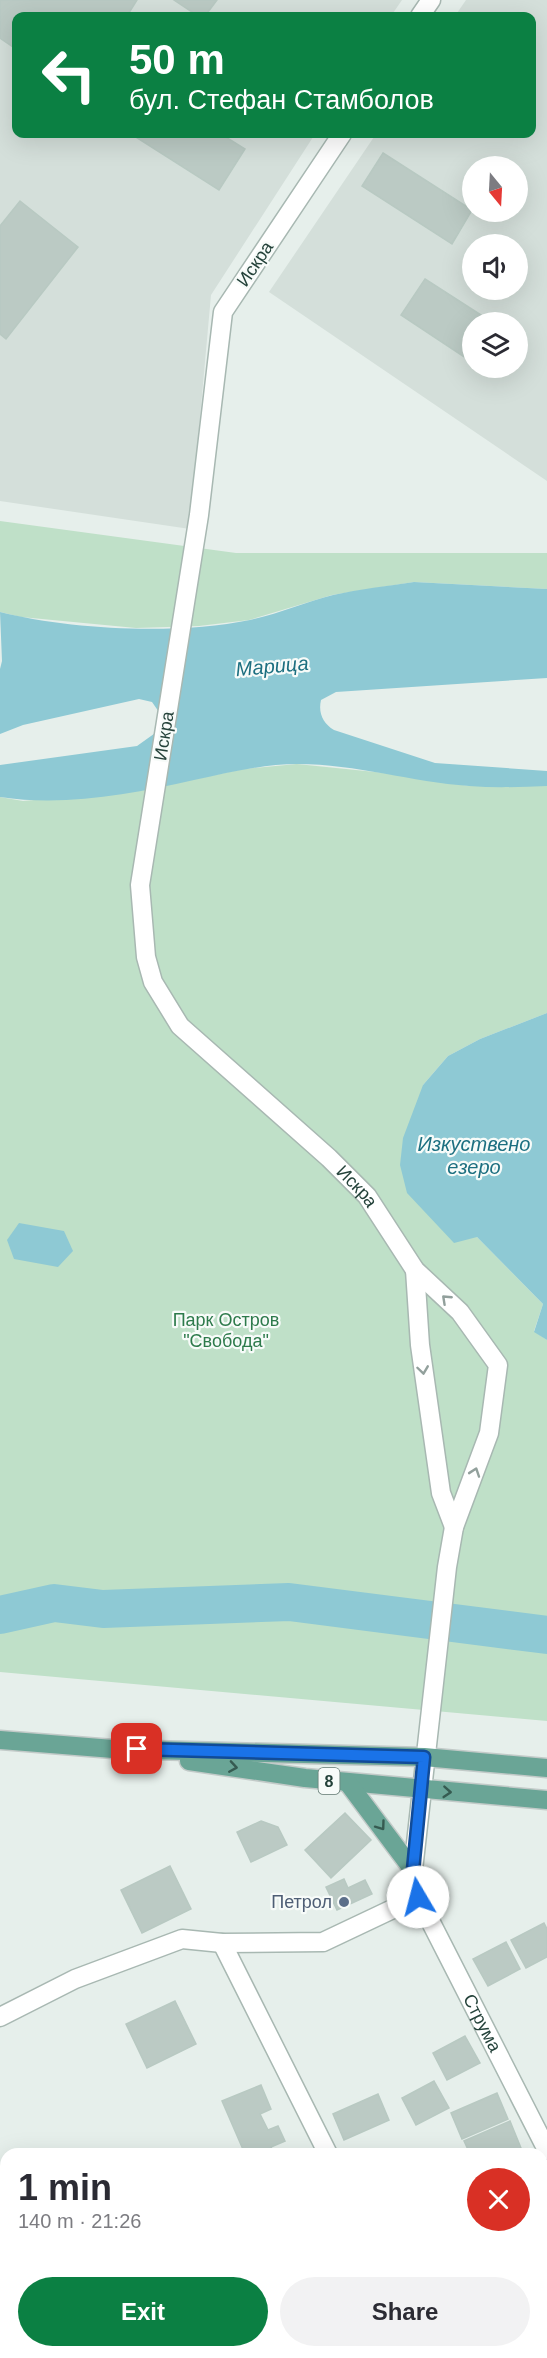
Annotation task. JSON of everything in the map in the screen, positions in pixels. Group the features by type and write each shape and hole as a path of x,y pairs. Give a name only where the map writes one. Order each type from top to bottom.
{"main road":[{"name":"8","path":"0,1740 113,1749 424,1757 547,1768"},
{"name":"8","path":"113,1749 348,1783 547,1800"},
{"path":"348,1783 413,1870"}],"street":[{"name":"Искра","path":"339,138 223,312 199,515 140,885 146,957 153,982 164,1004 180,1026 329,1158 367,1196 415,1270 460,1312 498,1365 489,1433 454,1527 447,1567"},
{"path":"415,1270 420,1345 441,1493 454,1527"},
{"name":"Струма","path":"447,1567 413,1870 418,1897 546,2148"},
{"path":"0,2017 75,1979 182,1939 222,1943 323,1942 418,1897"},
{"path":"222,1943 325,2148"}],"shaded area":[{"path":"0,0 402,0 394,12 12,12 12,138 312,138 211,295 190,529 0,501"},
{"path":"466,0 547,0 547,481 269,292 373,138 536,138 536,12 458,12"}],"green space":[{"path":"0,521 236,553 547,553 547,589 414,582 332,595 249,620 199,626 136,628 21,617 0,612"},
{"name":"Парк Остров \"Свобода\"","path":"297,764 385,773 469,786 547,786 547,1013 480,1039 448,1056 423,1085 477,1237 543,1304 534,1331 547,1340 547,1721 0,1672 0,797 23,801 143,790 243,769"}],"water":[{"name":"Марица","path":"414,582 547,589 547,678 336,692 321,700 320,709 324,721 334,730 435,763 547,771 547,786 469,786 341,767 298,764 245,769 97,798 48,801 0,797 0,765 137,746 158,731 161,715 152,702 139,699 23,725 0,734 2,661 0,612 59,623 91,626 190,628 250,620 333,595"},
{"name":"Изкуствено езеро","path":"547,1013 547,1340 534,1332 543,1304 477,1237 454,1243 407,1193 400,1165 403,1138 423,1085 448,1056 480,1039"},
{"path":"19,1223 64,1231 73,1251 58,1267 14,1259 7,1240"}],"building":[{"path":"0,0 137,0 130,12 12,12 12,46 0,38"},
{"path":"174,0 217,0 208,12 192,12"},
{"path":"137,138 227,138 245,149 219,190"},
{"path":"383,153 462,204 462,222 465,222 452,244 362,186"},
{"path":"20,201 78,247 6,339 0,334 0,226"},
{"path":"425,279 476,312 462,312 462,355 401,315"},
{"path":"345,1813 371,1840 331,1878 305,1850"},
{"path":"261,1821 278,1827 287,1845 251,1862 237,1832"},
{"path":"170,1866 191,1909 142,1933 121,1890"},
{"name":"Петрол","path":"344,1879 348,1888 365,1880 372,1894 337,1910 326,1887"},
{"path":"544,1923 547,1929 547,1957 526,1968 511,1940"},
{"path":"506,1942 520,1969 488,1986 473,1959"},
{"path":"175,2001 196,2044 147,2068 126,2024"},
{"path":"465,2036 480,2063 447,2080 433,2053"},
{"path":"434,2081 449,2108 416,2125 402,2098"},
{"path":"261,2085 271,2109 260,2114 268,2130 278,2126 285,2141 271,2148 242,2148 222,2101"},
{"path":"497,2093 508,2119 462,2139 451,2113"},
{"path":"378,2094 389,2120 344,2140 333,2114"},
{"path":"510,2121 521,2148 467,2148 464,2141"}],"waterway":[{"path":"0,1615 54,1603 103,1609 289,1602 547,1635"}],"place":[{"name":"Петрол","path":"344,1902"}],"route":[{"path":"137,1749 424,1757 413,1870 418,1897"}]}
